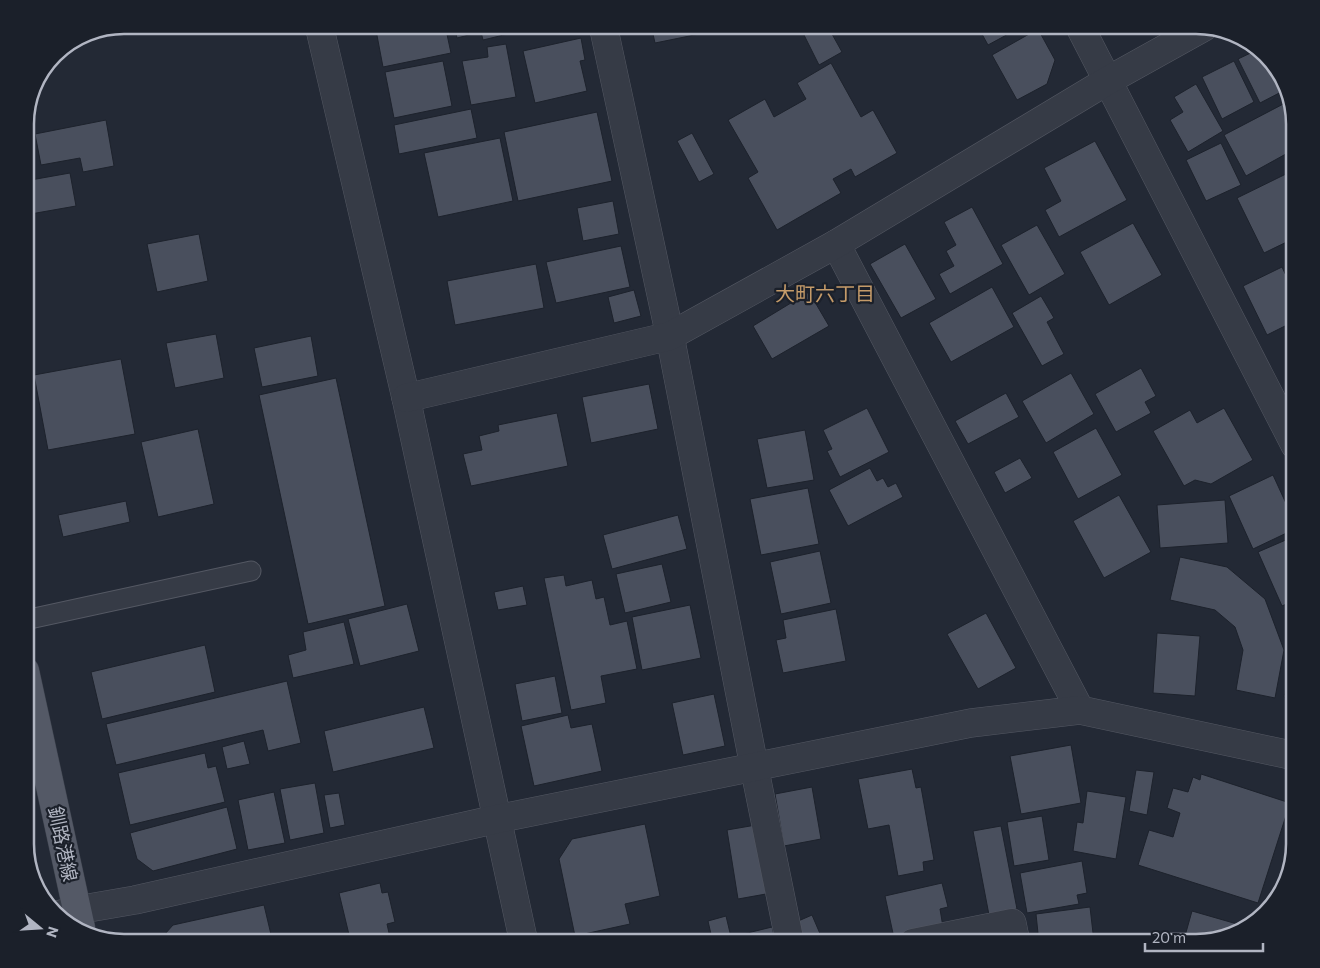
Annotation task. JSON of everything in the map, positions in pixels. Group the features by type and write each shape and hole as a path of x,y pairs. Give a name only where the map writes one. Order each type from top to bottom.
{"main road":[{"name":"釧路港線","path":"34,718 72,918"}],"street":[{"path":"321,34 406,398 522,934"},
{"path":"605,34 670,336 788,934"},
{"path":"1084,34 1286,428"},
{"path":"406,398 670,336 836,244 1107,81 1193,34"},
{"path":"836,244 1080,710"},
{"path":"72,918 135,900 497,819 971,723 1080,710 1286,754"},
{"path":"958,934 1012,923 1014,934"}],"lane":[{"path":"34,618 251,571"}],"building":[{"path":"377,34 447,34 451,53 383,67"},
{"path":"456,34 473,34 457,38"},
{"path":"482,34 508,34 483,40"},
{"path":"653,34 699,34 655,43"},
{"path":"832,34 842,52 819,65 804,35"},
{"path":"982,34 1008,34 988,45"},
{"path":"1029,34 1041,34 1055,60 1047,84 1017,100 992,55"},
{"path":"581,38 585,60 580,61 587,91 535,103 523,51"},
{"path":"506,44 516,97 471,105 462,61 488,57 487,47"},
{"path":"1252,53 1268,69 1280,92 1260,103 1238,59"},
{"path":"443,61 452,106 394,118 385,72"},
{"path":"1234,61 1254,102 1222,119 1202,77"},
{"path":"831,63 861,117 873,110 897,153 855,177 851,169 833,179 841,193 777,230 748,178 758,172 728,120 765,99 774,117 806,99 797,83"},
{"path":"1196,84 1223,131 1188,152 1170,120 1183,112 1174,97"},
{"path":"1284,104 1286,154 1246,176 1224,135"},
{"path":"471,109 477,138 399,154 394,125"},
{"path":"597,112 612,181 518,201 504,132"},
{"path":"106,120 114,166 83,172 80,158 41,165 35,134"},
{"path":"692,133 714,174 699,182 677,141"},
{"path":"500,138 513,201 438,217 424,153"},
{"path":"1095,141 1127,200 1059,237 1045,210 1061,201 1044,168"},
{"path":"1221,143 1241,185 1206,201 1186,160"},
{"path":"70,173 76,206 34,213 34,179"},
{"path":"1286,174 1286,242 1264,253 1237,198"},
{"path":"613,201 619,234 583,241 577,208"},
{"path":"972,207 1003,264 950,294 939,274 954,266 946,251 956,245 944,222"},
{"path":"1133,223 1162,275 1109,305 1080,252"},
{"path":"1037,225 1065,274 1029,295 1001,245"},
{"path":"199,234 208,281 157,292 147,244"},
{"path":"905,244 936,299 901,318 870,264"},
{"path":"621,246 630,287 556,303 546,262"},
{"path":"536,264 544,308 455,325 447,281"},
{"path":"1282,267 1286,276 1286,326 1267,335 1243,286"},
{"path":"992,287 1014,327 951,362 929,323"},
{"path":"634,290 641,316 614,323 608,297"},
{"path":"809,292 829,326 772,359 753,326"},
{"path":"1041,296 1054,318 1047,322 1064,354 1042,366 1012,313"},
{"path":"216,334 224,378 175,388 166,343"},
{"path":"311,336 318,376 262,387 254,348"},
{"path":"121,359 135,434 48,450 34,375"},
{"path":"1141,368 1156,396 1145,402 1151,413 1116,432 1095,394"},
{"path":"1071,373 1094,414 1046,443 1022,401"},
{"path":"336,378 385,606 308,624 259,395"},
{"path":"649,384 658,429 591,443 582,397"},
{"path":"1006,393 1019,417 968,444 955,421"},
{"path":"867,408 889,452 840,477 827,451 832,449 823,430"},
{"path":"1224,408 1253,460 1211,484 1195,480 1184,486 1153,431 1190,410 1197,423"},
{"path":"557,413 568,466 471,486 463,454 482,450 479,436 499,431 498,425"},
{"path":"1096,428 1122,475 1078,499 1053,452"},
{"path":"198,429 214,504 158,517 141,442"},
{"path":"805,430 814,480 767,488 757,439"},
{"path":"1020,458 1032,478 1005,493 994,472"},
{"path":"870,468 877,481 883,478 888,487 896,483 903,497 848,526 829,490"},
{"path":"1273,475 1286,503 1286,533 1253,549 1229,496"},
{"path":"808,488 819,544 761,555 750,499"},
{"path":"1119,495 1151,552 1104,578 1073,521"},
{"path":"1225,500 1228,543 1160,548 1157,505"},
{"path":"126,501 130,522 63,537 58,515"},
{"path":"678,515 687,549 612,569 603,535"},
{"path":"1286,540 1286,604 1282,606 1258,552"},
{"path":"820,551 831,603 781,614 770,562"},
{"path":"1180,557 1227,567 1265,599 1284,650 1275,698 1236,690 1243,650 1235,627 1215,610 1170,600"},
{"path":"662,564 671,602 625,613 616,574"},
{"path":"564,575 566,586 592,580 596,599 604,597 610,625 627,621 637,669 601,676 606,703 571,710 544,578"},
{"path":"523,586 527,605 498,610 494,592"},
{"path":"407,604 419,651 360,666 348,619"},
{"path":"690,605 701,658 642,670 632,617"},
{"path":"836,609 846,661 783,673 776,640 786,638 783,620"},
{"path":"986,613 1016,668 978,689 947,634"},
{"path":"344,622 354,664 293,678 288,655 306,650 303,632"},
{"path":"1157,633 1200,636 1195,696 1153,693"},
{"path":"205,645 215,692 102,719 91,672"},
{"path":"555,676 562,713 522,721 515,684"},
{"path":"287,681 301,743 268,751 263,730 116,765 106,724"},
{"path":"714,694 725,746 683,755 672,703"},
{"path":"424,707 434,748 333,772 324,731"},
{"path":"568,715 571,728 592,724 602,771 534,786 521,726"},
{"path":"244,741 250,764 227,769 222,747"},
{"path":"1071,745 1081,803 1021,814 1010,756"},
{"path":"205,753 208,768 216,766 225,802 130,825 118,773"},
{"path":"912,769 916,788 921,787 934,860 923,862 924,871 898,876 889,825 868,829 858,779"},
{"path":"1136,770 1154,772 1147,815 1129,811"},
{"path":"1201,774 1286,802 1286,816 1258,903 1138,865 1149,830 1173,837 1180,813 1167,808 1173,788 1188,792 1193,777 1200,780"},
{"path":"315,783 324,833 290,840 280,789"},
{"path":"812,787 821,839 784,846 775,794"},
{"path":"1087,791 1126,797 1116,859 1073,851 1077,822 1083,823"},
{"path":"274,792 285,843 248,850 238,800"},
{"path":"339,793 345,825 330,828 324,795"},
{"path":"227,807 237,849 153,871 137,859 130,833"},
{"path":"1042,816 1049,860 1014,866 1007,822"},
{"path":"645,824 660,896 625,904 630,924 584,934 575,934 559,859 572,839"},
{"path":"756,825 766,894 738,899 727,830"},
{"path":"1001,826 1017,909 989,915 973,831"},
{"path":"1082,861 1087,893 1077,895 1079,904 1027,913 1020,873"},
{"path":"380,883 382,893 388,892 395,922 387,924 389,934 349,934 339,893"},
{"path":"942,883 948,907 940,909 943,927 912,934 893,934 885,896"},
{"path":"264,905 271,934 165,934 173,925"},
{"path":"1090,907 1093,933 1038,934 1036,914"},
{"path":"1192,911 1237,924 1214,933 1186,934"},
{"path":"812,915 820,934 801,934 796,922"},
{"path":"726,916 730,934 711,934 708,921"},
{"path":"772,927 774,934 743,934"}],"district":[{"name":"大町六丁目","path":"825,294"}]}
